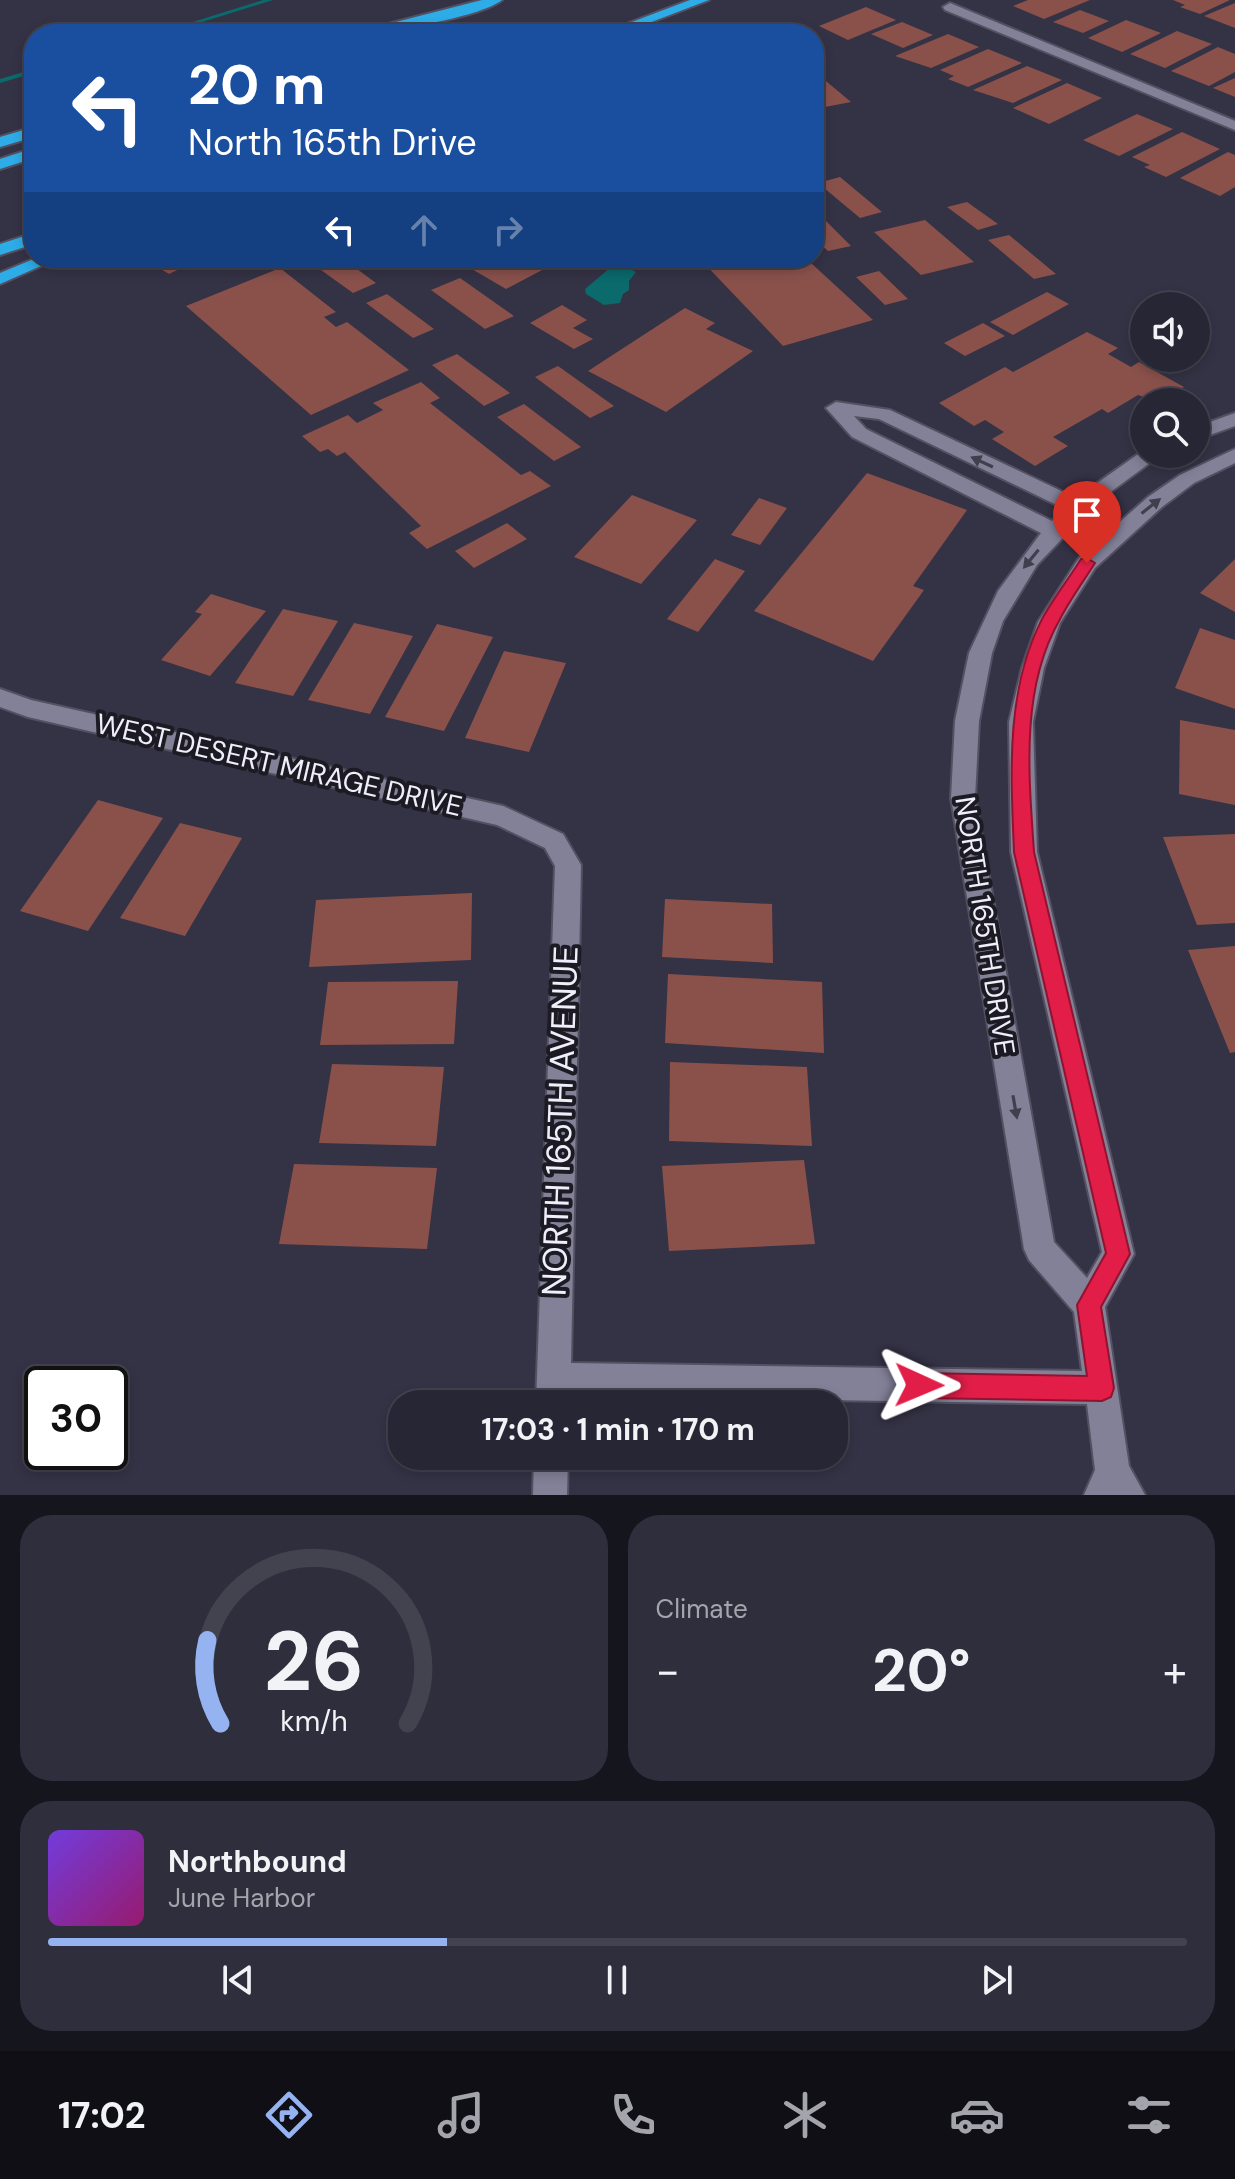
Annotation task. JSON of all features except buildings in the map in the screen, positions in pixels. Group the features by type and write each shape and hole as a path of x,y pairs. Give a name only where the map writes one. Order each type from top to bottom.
{"highway":[{"path":"423,24 495,0"},
{"path":"635,24 702,0"},
{"path":"400,24 467,9"},
{"path":"0,142 24,135"},
{"path":"0,164 24,156"},
{"path":"0,250 24,242"},
{"path":"0,279 27,268"}],"street":[{"path":"966,0 950,7 1235,126"},
{"path":"1055,531 859,433 836,408 883,414 1078,507"},
{"path":"1210,429 1235,419"},
{"name":"NORTH 165TH DRIVE","path":"1130,466 1078,507 1002,597 984,639 972,683 964,744 963,798 1040,1249 1089,1305 1118,1254 1024,852 1021,722 1033,668 1049,622 1087,563 1155,502 1187,479 1235,455"},
{"name":"WEST DESERT MIRAGE DRIVE","path":"0,698 28,708 503,816 554,841"},
{"name":"NORTH 165TH AVENUE","path":"553,1390 568,865 554,841"},
{"path":"1089,1305 1114,1487"},
{"path":"828,1390 1102,1388"},
{"path":"550,1495 551,1470"}],"shaded area":[{"path":"610,268 628,268 636,272 620,303 604,305 586,294 585,289"}],"waterway":[{"path":"190,24 270,0"},
{"path":"0,81 24,74"}],"route":[{"path":"919,1385 1102,1388 1089,1305 1118,1254 1024,852 1021,784 1021,722 1033,668 1049,622 1067,589 1087,563"}]}
